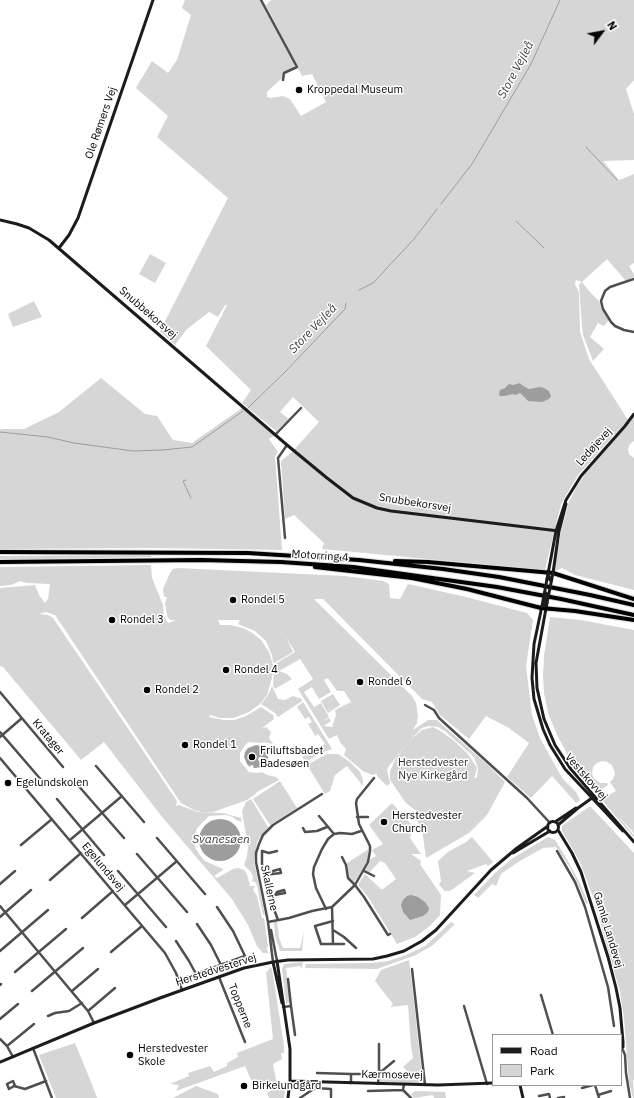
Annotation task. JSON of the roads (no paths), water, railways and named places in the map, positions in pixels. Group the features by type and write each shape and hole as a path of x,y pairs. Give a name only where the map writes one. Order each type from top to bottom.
{"highway":[{"name":"Motorring 4","path":"0,552 232,553 359,560 429,567 499,577 634,605"},
{"name":"Motorring 4","path":"0,562 170,560 290,563 353,567 462,581 528,592 634,615"},
{"path":"359,560 428,562 550,573 634,599"},
{"path":"290,563 412,578 544,606 634,620"}],"street":[{"name":"Ole Rømers Vej","path":"59,248 69,235 78,218 153,0"},
{"path":"261,0 297,67 284,73 284,80"},
{"name":"Snubbekorsvej","path":"0,220 29,228 59,248 342,491 377,508 391,511 558,531"},
{"path":"634,279 610,287 602,296 601,304 611,322 624,330 634,332"},
{"path":"276,435 301,408"},
{"name":"Ledøjevej","path":"550,573 561,514 569,494 585,471 634,414"},
{"path":"285,538 278,458 287,445"},
{"name":"Vestskovvej","path":"550,573 547,579 544,606 536,663 537,688 546,726 555,745 570,768 634,842 571,776 557,757 542,729 537,713 534,698 532,662 534,644 544,606 549,594 550,573"},
{"name":"Kratager","path":"0,692 63,767"},
{"path":"425,705 434,710 439,718 527,798 550,823"},
{"name":"Kratager","path":"22,718 1,734 43,782"},
{"name":"Egelundsvej","path":"0,760 70,840 165,953 179,980 182,990"},
{"path":"96,766 144,822"},
{"path":"268,922 289,918 316,910 332,908 355,885 368,862 370,851 370,846 361,831 356,807 357,799 368,782 374,778"},
{"path":"76,782 124,838"},
{"name":"Skallerne","path":"275,962 273,936 268,922 256,862 256,853 263,835 273,825 322,794"},
{"path":"70,840 122,796"},
{"path":"578,808 555,822 550,823 548,826 550,831 556,831 558,825 595,796"},
{"path":"57,799 104,855"},
{"path":"319,816 334,834"},
{"path":"358,817 368,817"},
{"path":"21,845 52,819"},
{"path":"555,822 558,825"},
{"name":"Herstedvestervej","path":"0,1062 94,1023 244,968 275,962 309,959 373,959 404,951 422,941 436,930 491,870 517,848 548,826"},
{"path":"303,828 306,832 317,831 327,827"},
{"path":"326,909 316,888 313,874 314,867 322,849 328,839 334,834 352,834 361,831"},
{"name":"Herstedvestervej","path":"508,856 550,831"},
{"name":"Gamle Landevej","path":"556,831 565,842 577,862 591,905 616,988 622,1026 622,1046"},
{"path":"157,838 205,894"},
{"path":"276,851 269,853 262,851 262,864 269,896 278,920"},
{"path":"557,851 575,882 585,907 608,987 614,1026"},
{"path":"50,880 81,853"},
{"path":"137,854 187,912"},
{"path":"342,857 346,865 348,878 355,885 388,935 390,934"},
{"path":"125,905 177,861"},
{"path":"0,884 15,871"},
{"path":"118,871 166,927"},
{"path":"364,871 374,876"},
{"path":"264,875 271,873"},
{"path":"0,917 31,890"},
{"path":"82,918 113,892"},
{"path":"269,896 276,894"},
{"path":"585,907 591,905"},
{"path":"0,906 82,1003 94,1023"},
{"path":"179,980 246,956 234,931 217,907"},
{"path":"332,908 333,944"},
{"path":"0,951 48,910"},
{"path":"332,921 315,926 321,944 344,944"},
{"path":"197,924 211,945 221,965"},
{"path":"111,952 142,926"},
{"path":"15,972 66,929"},
{"path":"333,931 344,937 356,948"},
{"path":"176,941 196,974"},
{"path":"32,992 83,948"},
{"path":"275,962 290,1048 290,1081 288,1098"},
{"path":"72,991 98,969"},
{"path":"412,969 425,1085"},
{"name":"Topperne","path":"219,977 245,1042"},
{"path":"288,979 295,1035"},
{"path":"88,1011 115,988"},
{"path":"541,995 553,1034"},
{"path":"48,1016 55,1013 69,1011 82,1003"},
{"path":"0,1019 18,1004"},
{"path":"284,1007 291,1006"},
{"path":"464,1006 487,1084"},
{"path":"7,1046 34,1024"},
{"path":"0,1039 7,1046 12,1057"},
{"path":"378,1084 379,1044"},
{"path":"33,1048 52,1098"},
{"name":"Gamle Landevej","path":"622,1050 625,1055 630,1098"},
{"path":"379,1073 394,1061"},
{"path":"317,1073 360,1074"},
{"path":"379,1073 401,1075"},
{"path":"351,1074 351,1083"},
{"path":"14,1086 25,1089 46,1081"},
{"name":"Kærmosevej","path":"290,1081 425,1085 471,1085 492,1083"},
{"path":"314,1089 316,1082"},
{"path":"403,1090 404,1084"},
{"path":"520,1086 523,1098"},
{"path":"582,1088 590,1086"},
{"path":"594,1086 598,1096 611,1091"},
{"path":"300,1098 304,1094 314,1089 331,1089 331,1097"},
{"path":"368,1090 403,1090 411,1098"},
{"path":"539,1096 549,1094 550,1098"},
{"path":"558,1098 564,1096"}],"water":[{"path":"520,383 529,389 539,387 544,388 549,391 551,396 549,399 542,402 528,401 520,393 516,395 500,396 500,390 509,384 513,385"},
{"name":"Friluftsbadet Badesøen","path":"256,745 261,746 258,746 263,749 262,746 265,748 268,757 267,762 263,757 259,757 258,760 260,762 264,761 266,763 262,767 253,768 254,766 249,764 251,765 250,767 247,764 244,757 248,748"},
{"name":"Svanesøen","path":"220,819 235,825 241,840 235,855 220,861 205,855 199,840 205,825"},
{"path":"411,895 418,897 425,902 429,908 428,912 423,916 410,920 403,912 401,905 407,896"}],"waterway":[{"name":"Store Vejleå","path":"441,204 472,164 531,64 560,0"},
{"path":"586,147 617,180"},
{"name":"Store Vejleå","path":"359,290 373,283 414,239 437,209"},
{"path":"516,221 544,248"},
{"name":"Store Vejleå","path":"248,408 284,373 345,309 346,303"},
{"name":"Store Vejleå","path":"0,432 48,437 74,443 133,451 163,450 192,447 243,411"},
{"path":"186,480 183,481 191,498"}],"place":[{"name":"Kroppedal Museum","path":"299,90"},
{"name":"Rondel 5","path":"233,600"},
{"name":"Rondel 3","path":"112,620"},
{"name":"Rondel 4","path":"226,670"},
{"name":"Rondel 6","path":"360,682"},
{"name":"Rondel 2","path":"147,690"},
{"name":"Rondel 1","path":"185,745"},
{"name":"Friluftsbadet Badesøen","path":"252,757"},
{"name":"Egelundskolen","path":"8,783"},
{"name":"Herstedvester Church","path":"384,822"},
{"name":"Herstedvester Skole","path":"130,1055"},
{"name":"Birkelundgård","path":"244,1086"}],"park label":[{"name":"Herstedvester Nye Kirkegård","path":"433,769"}]}
